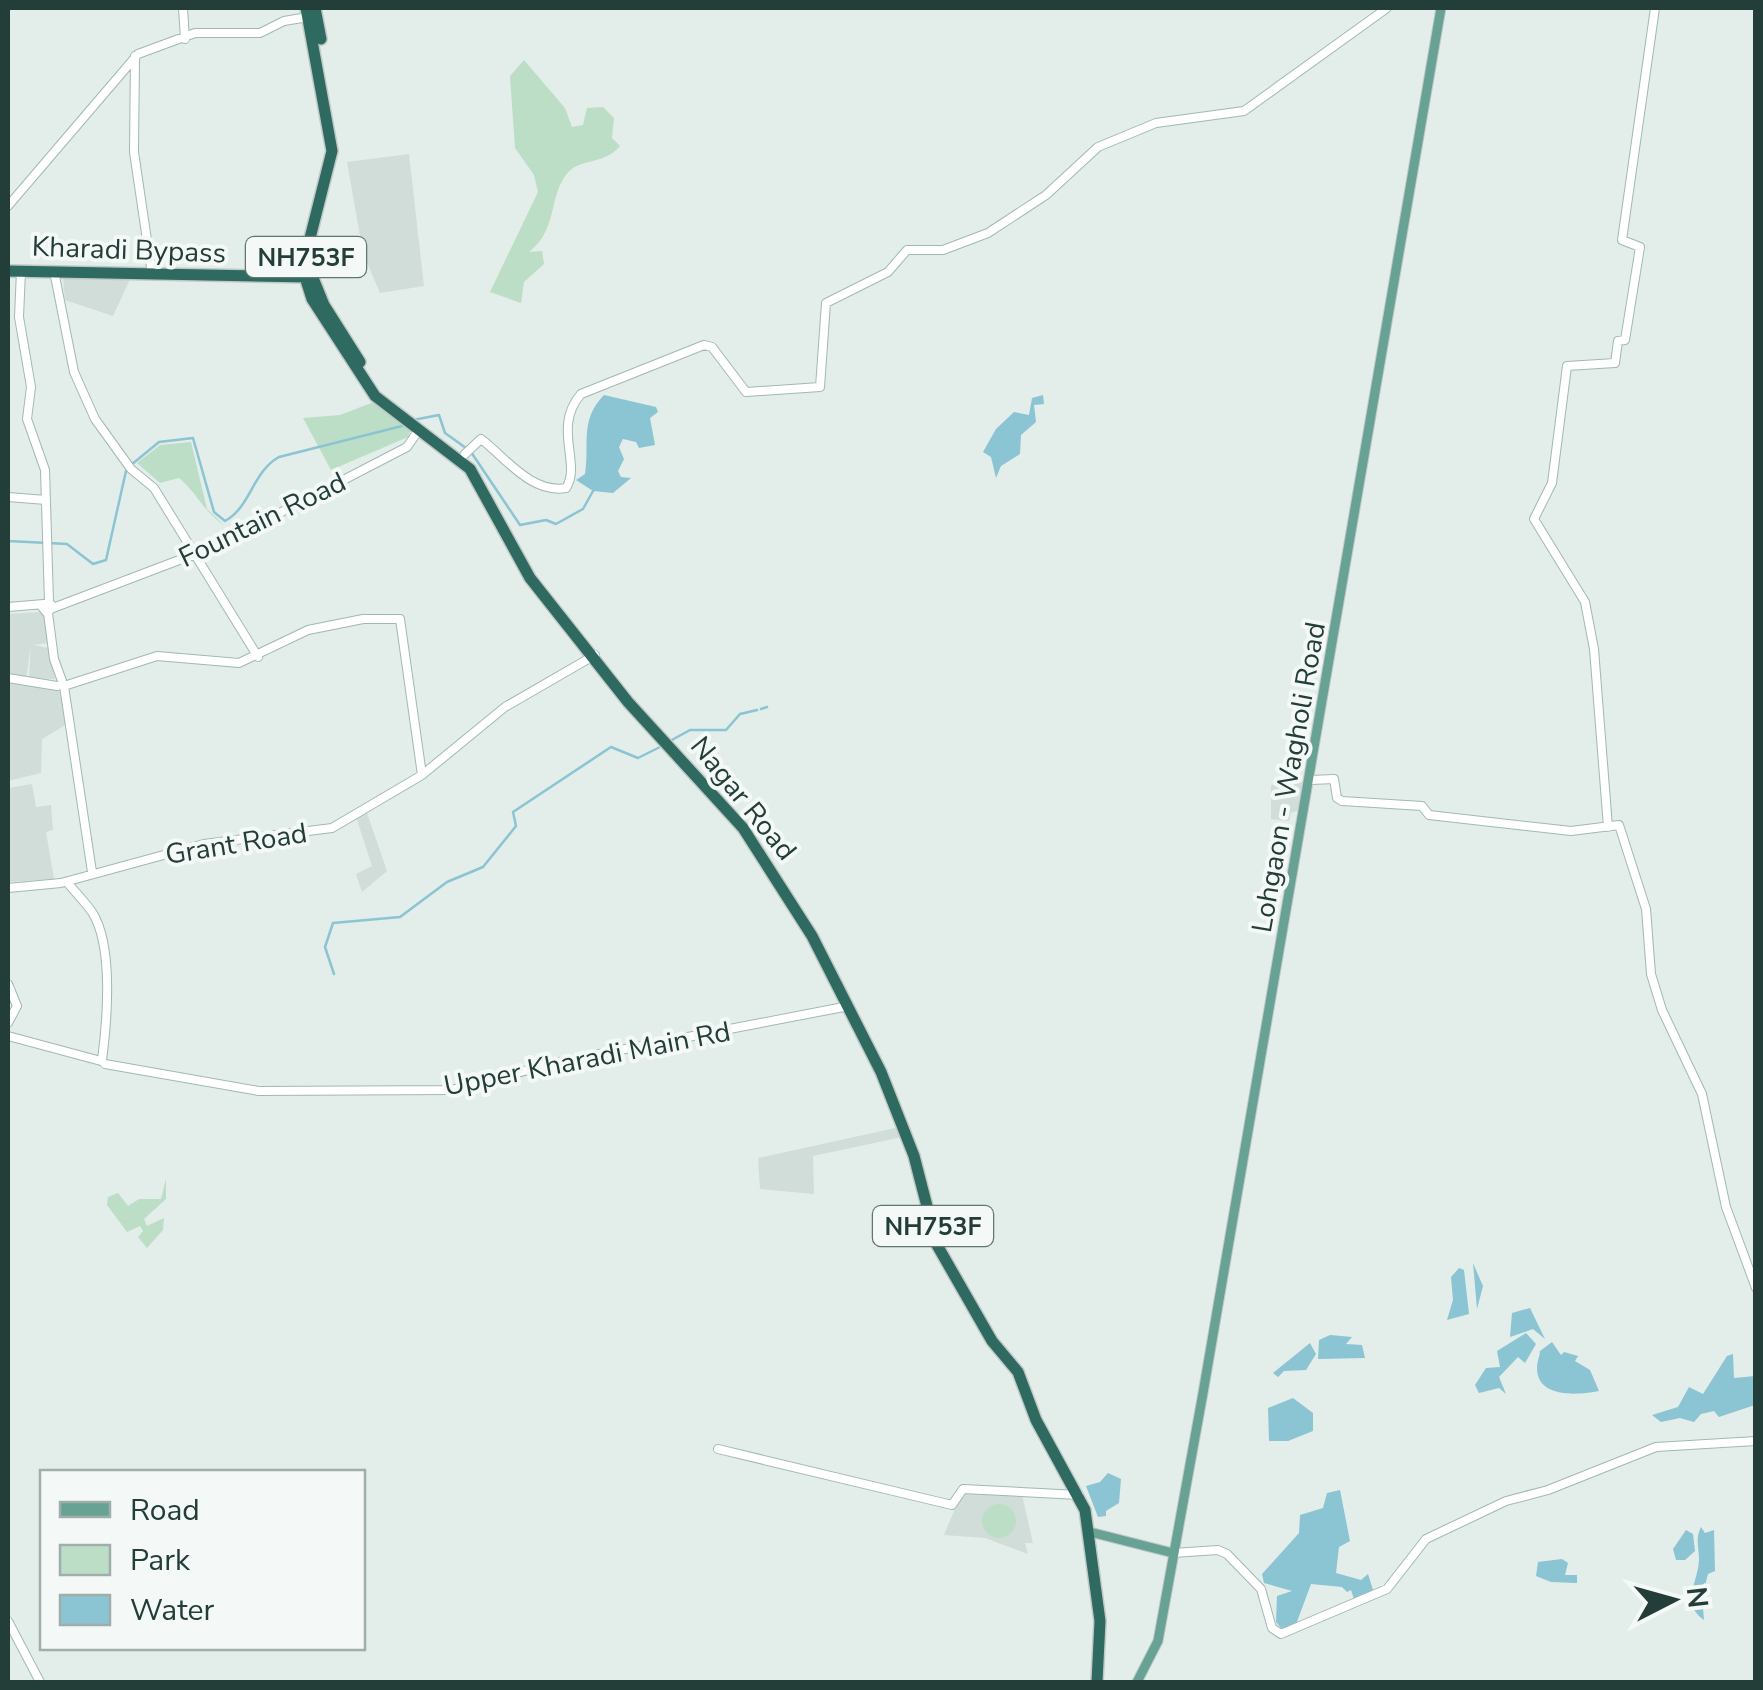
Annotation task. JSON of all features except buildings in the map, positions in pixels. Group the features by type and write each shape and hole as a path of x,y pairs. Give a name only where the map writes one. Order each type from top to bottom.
{"highway":[{"name":"Nagar Road","path":"310,11 337,142 336,172 313,255 312,276 372,382 414,424 465,454 483,474 534,577"},
{"name":"Nagar Road","path":"328,97 331,159 305,277 319,313 367,386 470,468 534,577 593,656 743,828 804,920 888,1082 916,1156 937,1237 994,1340 1020,1370 1097,1536 1103,1621 1098,1682"},
{"path":"305,277 337,142"},
{"name":"Kharadi Bypass","path":"8,268 305,277"},
{"name":"Kharadi Bypass","path":"8,268 55,272 151,270"},
{"path":"414,424 451,449 480,476 534,577"},
{"name":"Nagar Road","path":"593,656 745,826 804,920 850,1006 907,1137 937,1245 992,1341 1018,1372 1040,1428 1097,1536"}],"main road":[{"name":"Lohgaon - Wagholi Road","path":"1138,1682 1154,1653 1173,1554 1311,780 1441,8"},
{"path":"1097,1536 1173,1554"}],"street":[{"path":"183,8 185,39"},
{"path":"465,454 480,439 532,480 551,488 566,488 570,478 566,429 580,394 704,345 712,347 746,392 820,387 826,302 888,272 908,250 943,250 988,234 1046,194 1098,147 1156,123 1244,110 1387,8"},
{"path":"1608,826 1594,651 1585,602 1534,519 1552,482 1567,366 1616,362 1618,341 1625,340 1640,247 1622,240 1654,8"},
{"path":"8,206 135,56 202,32 260,33 310,11"},
{"path":"135,56 134,152 151,270"},
{"path":"24,271 19,291 31,387 27,419 46,470 48,607 92,870"},
{"path":"55,272 76,371 106,435 121,444 130,465 154,488 257,656"},
{"name":"Fountain Road","path":"8,609 48,607 196,553 409,442 414,424"},
{"path":"8,497 46,500"},
{"path":"8,678 61,684 157,656 237,664 308,630 368,618 400,619 422,774"},
{"name":"Grant Road","path":"8,886 54,882 203,841 332,824 422,774 506,706 593,656"},
{"path":"1311,780 1334,779 1337,798 1342,801 1422,806 1429,815 1552,829 1621,827 1645,905 1652,974 1662,1010 1702,1094 1726,1207 1756,1288"},
{"name":"Grant Road","path":"8,886 67,882 92,870"},
{"path":"67,882 94,915 102,947 108,1005 102,1062"},
{"path":"8,984 17,1006 8,1023"},
{"name":"Upper Kharadi Main Rd","path":"8,1038 102,1062 264,1090 452,1090 563,1060 850,1006"},
{"path":"1173,1554 1218,1550 1227,1554 1260,1588 1272,1628 1281,1634 1386,1590 1426,1538 1458,1520 1656,1447 1756,1442"},
{"path":"837,1478 718,1449 728,1453 837,1478 952,1504 963,1489 1078,1496"},
{"path":"8,1621 40,1682"}],"shaded area":[{"path":"409,154 424,286 380,293 363,253 347,162"},
{"path":"63,277 131,277 113,316 65,300"},
{"path":"40,612 46,617 48,643 34,645 48,648 55,679 29,678 31,644 26,680 8,676 8,614"},
{"path":"8,680 59,690 67,724 42,739 41,773 8,781"},
{"path":"1306,782 1302,809 1291,813 1289,821 1271,819 1271,785"},
{"path":"32,784 36,807 51,805 53,830 46,832 54,879 8,882 8,788"},
{"path":"366,810 387,871 362,892 356,874 372,866 356,817"},
{"path":"900,1127 902,1137 813,1156 814,1194 760,1189 758,1158"},
{"path":"962,1492 1022,1495 1033,1543 1025,1543 1028,1554 985,1538 944,1535"}],"green space":[{"path":"524,60 565,108 572,127 583,125 587,108 603,107 614,118 612,138 620,146 606,156 571,169 560,184 549,224 529,252 542,251 544,264 524,282 521,303 490,292 538,192 534,175 515,148 510,76"},
{"path":"374,402 410,431 408,437 331,470 303,418 340,415"},
{"path":"191,442 207,509 224,525 211,514 179,478 160,483 137,463 160,445"},
{"path":"166,1179 166,1199 144,1219 147,1226 164,1218 163,1230 147,1248 138,1237 143,1231 140,1226 127,1232 107,1205 108,1197 118,1193 128,1206 139,1199 161,1199"},
{"path":"999,1504 1011,1509 1016,1521 1011,1533 999,1538 987,1533 982,1521 987,1509"}],"water":[{"path":"604,395 656,407 658,412 650,418 655,445 639,448 636,442 623,439 619,447 624,459 618,471 621,477 631,478 613,493 593,491 576,480 585,474 588,423"},
{"path":"1043,395 1044,404 1034,405 1036,422 1021,435 1020,454 1001,466 996,478 991,457 983,452 996,429 1014,412 1029,415 1032,398"},
{"path":"1473,1263 1483,1286 1477,1309"},
{"path":"1459,1268 1464,1270 1469,1314 1447,1320 1453,1300 1451,1277"},
{"path":"1530,1308 1545,1339 1533,1329 1510,1337 1512,1313"},
{"path":"1526,1333 1536,1344 1525,1363 1518,1357 1499,1377 1506,1394 1499,1388 1479,1393 1475,1385 1486,1368 1500,1367 1497,1351"},
{"path":"1330,1335 1352,1337 1346,1344 1362,1345 1365,1358 1318,1359 1319,1340"},
{"path":"1552,1342 1561,1355 1564,1352 1578,1356 1575,1361 1590,1370 1599,1391 1560,1392 1543,1385 1537,1363 1540,1351"},
{"path":"1310,1343 1316,1354 1306,1370 1284,1371 1278,1377 1273,1373"},
{"path":"1733,1354 1734,1378 1755,1376 1755,1405 1719,1417 1714,1411 1701,1414 1694,1422 1680,1418 1661,1422 1652,1415 1678,1407 1689,1387 1703,1394 1727,1356"},
{"path":"1293,1398 1313,1413 1313,1431 1288,1441 1269,1441 1268,1408"},
{"path":"1108,1473 1121,1479 1119,1503 1106,1511 1106,1516 1098,1517 1086,1486 1100,1482"},
{"path":"1340,1490 1350,1541 1339,1547 1336,1573 1361,1580 1368,1574 1373,1590 1354,1599 1351,1590 1311,1584 1295,1627 1281,1628 1276,1622 1277,1596 1292,1591 1264,1583 1262,1574 1299,1533 1300,1515 1323,1508 1327,1493"},
{"path":"1701,1527 1705,1533 1714,1530 1715,1571 1708,1574 1702,1597 1704,1620 1692,1600"},
{"path":"1686,1530 1693,1534 1695,1551 1685,1560 1676,1560 1673,1549"},
{"path":"1562,1559 1568,1563 1565,1575 1577,1575 1577,1583 1551,1582 1536,1576 1538,1562"}],"waterway":[{"path":"413,420 439,415 445,433 466,448"},
{"path":"131,465 159,442 193,438 214,512 225,521 241,507 263,471 279,457 406,425"},
{"path":"471,452 520,525 546,520 556,524 583,509 593,491"},
{"path":"8,541 67,544 93,564 106,560 126,471"},
{"path":"761,709 767,707"},
{"path":"670,741 690,730 726,730 740,714 757,710"},
{"path":"334,974 325,947 333,923 400,917 447,882 483,867 516,826 513,812 611,747 638,758 664,745"}]}
